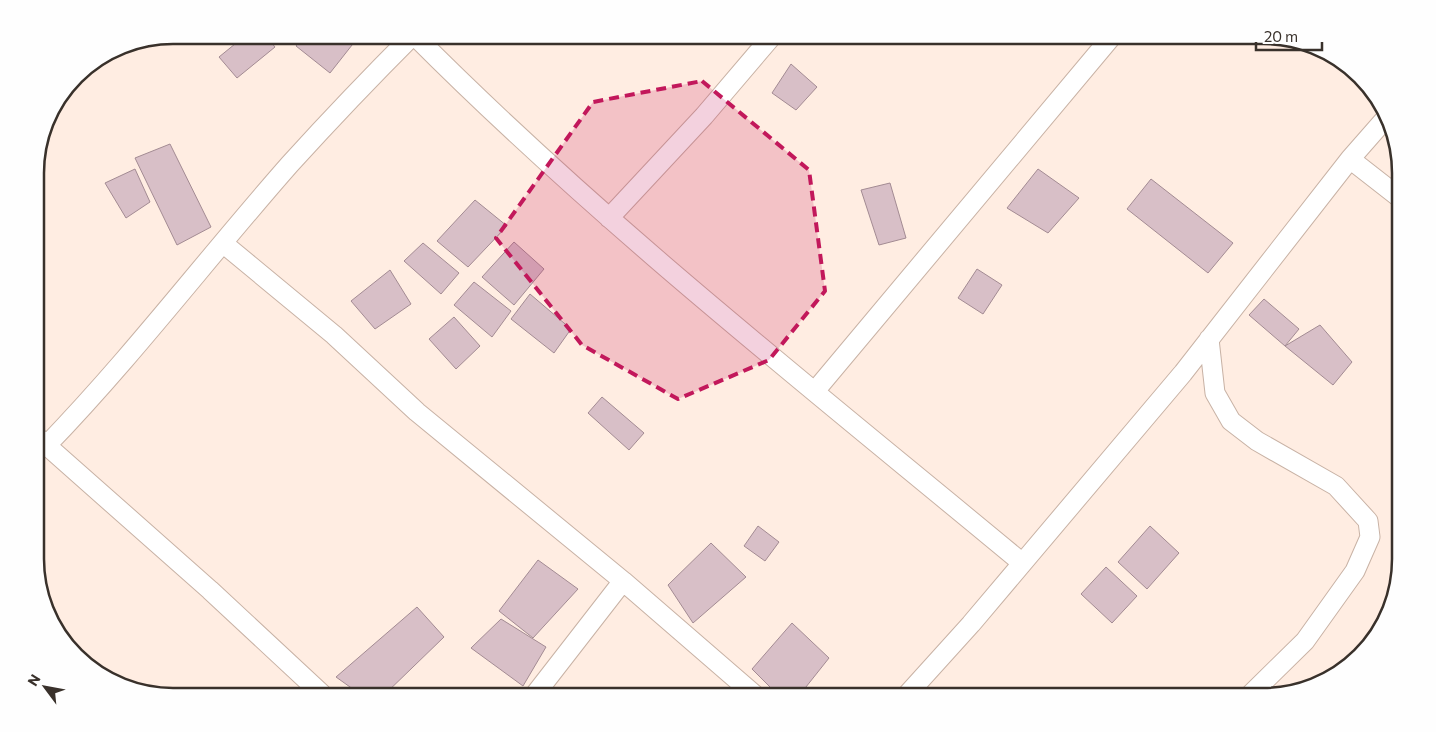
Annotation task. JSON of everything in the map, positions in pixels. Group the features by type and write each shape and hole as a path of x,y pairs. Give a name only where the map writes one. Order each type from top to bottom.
{"street":[{"path":"44,438 90,400 290,165 405,44"},
{"path":"423,44 476,96 609,218 1021,562"},
{"path":"609,218 704,116 764,44"},
{"path":"815,391 1105,44"},
{"path":"913,688 971,624 1021,562 1183,373 1350,159 1382,123"},
{"path":"1350,159 1392,192"},
{"path":"224,244 334,335 417,412 623,581 747,688"},
{"path":"1209,339 1215,394 1231,421 1257,441 1336,486 1368,521 1370,537 1355,571 1305,641 1257,688"},
{"path":"44,444 210,590 314,688"},
{"path":"540,688 623,581"}],"highlighted area":[{"path":"702,81 809,170 825,291 769,360 678,399 582,345 496,238 593,102"}],"building":[{"path":"235,44 272,44 275,47 237,78 219,57"},
{"path":"297,44 353,44 330,73 296,46"},
{"path":"791,64 817,87 796,110 772,93"},
{"path":"170,144 211,227 177,245 135,158"},
{"path":"135,169 150,202 126,218 105,183"},
{"path":"1038,169 1079,198 1048,233 1007,208"},
{"path":"1151,179 1233,243 1208,273 1127,209"},
{"path":"890,183 906,238 879,245 861,190"},
{"path":"475,200 507,226 468,267 437,241"},
{"path":"514,242 544,269 514,305 482,277"},
{"path":"423,243 459,273 441,294 404,261"},
{"path":"977,269 1002,285 983,314 958,298"},
{"path":"390,270 411,304 375,329 351,301"},
{"path":"474,282 511,311 492,337 454,305"},
{"path":"530,294 571,329 554,353 511,319"},
{"path":"1264,299 1299,329 1285,346 1249,315"},
{"path":"454,317 480,346 456,369 429,339"},
{"path":"1320,325 1352,362 1333,385 1285,346"},
{"path":"602,397 644,433 629,450 588,413"},
{"path":"758,526 779,542 765,561 744,546"},
{"path":"1150,526 1179,553 1147,589 1118,562"},
{"path":"711,543 746,577 693,623 668,585"},
{"path":"538,560 578,589 533,638 499,611"},
{"path":"1106,567 1137,596 1112,623 1081,594"},
{"path":"417,607 444,637 391,688 351,688 336,677"},
{"path":"501,619 546,647 523,686 471,648"},
{"path":"792,623 829,658 805,688 771,688 752,669"}]}
